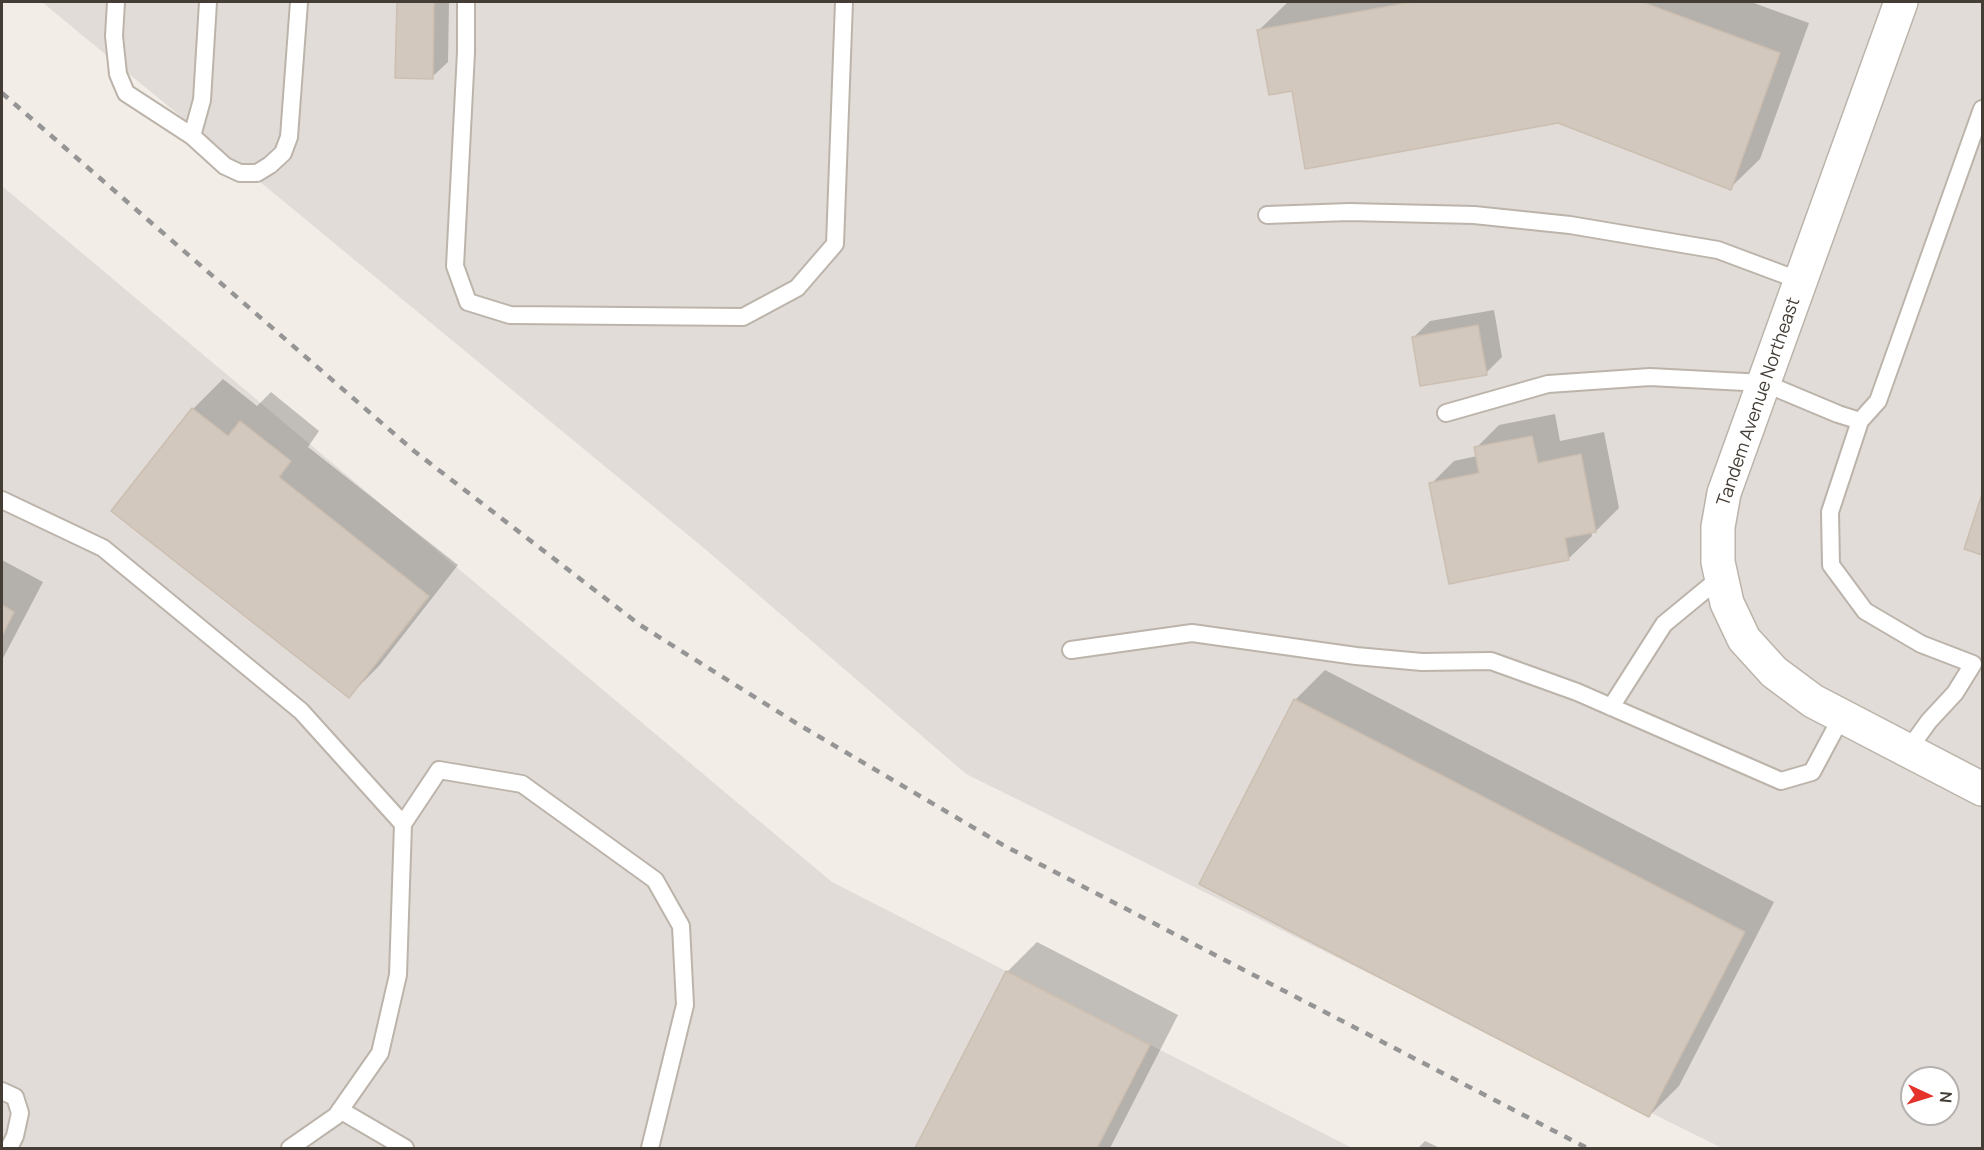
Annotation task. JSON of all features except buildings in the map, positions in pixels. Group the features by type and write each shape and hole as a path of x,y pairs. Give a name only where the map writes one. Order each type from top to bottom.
{"street":[{"name":"Tandem Avenue Northeast","path":"1901,2 1724,492 1718,527 1718,562 1727,603 1744,639 1774,672 1813,701 1983,789"}],"lane":[{"path":"116,2 114,36 118,74 126,93 192,136 225,166 240,173 257,173 283,153 289,137 299,2"},
{"path":"192,136 202,100 208,2"},
{"path":"466,2 466,52 455,266 468,302 510,315 743,317 797,288 835,244 844,2"},
{"path":"1908,750 1929,721 1978,666 1922,644 1865,611 1832,565 1830,512 1860,421 1878,401 1983,109"},
{"path":"1268,215 1348,212 1474,215 1570,225 1718,250 1801,281"},
{"path":"1446,413 1548,384 1650,377 1764,383 1860,421"},
{"path":"2,500 103,548 301,711 404,824"},
{"path":"1611,707 1664,624 1721,577"},
{"path":"1071,650 1192,633 1356,656 1422,662 1491,660 1577,692 1781,781 1812,772 1842,716"},
{"path":"290,1149 336,1116 380,1053 398,975 404,824 439,770 522,784 655,880 681,926 685,1005 650,1149"},
{"path":"2,1090 15,1097 20,1113 15,1136 9,1149"},
{"path":"340,1110 405,1149"}],"shaded area":[{"path":"42,2 1982,2 1982,1148 1722,1148 966,774 705,549"},
{"path":"2,186 832,882 1352,1148 2,1148"}],"railway":[{"path":"2,93 414,451 640,625 796,723 1003,845 1587,1148"}]}
